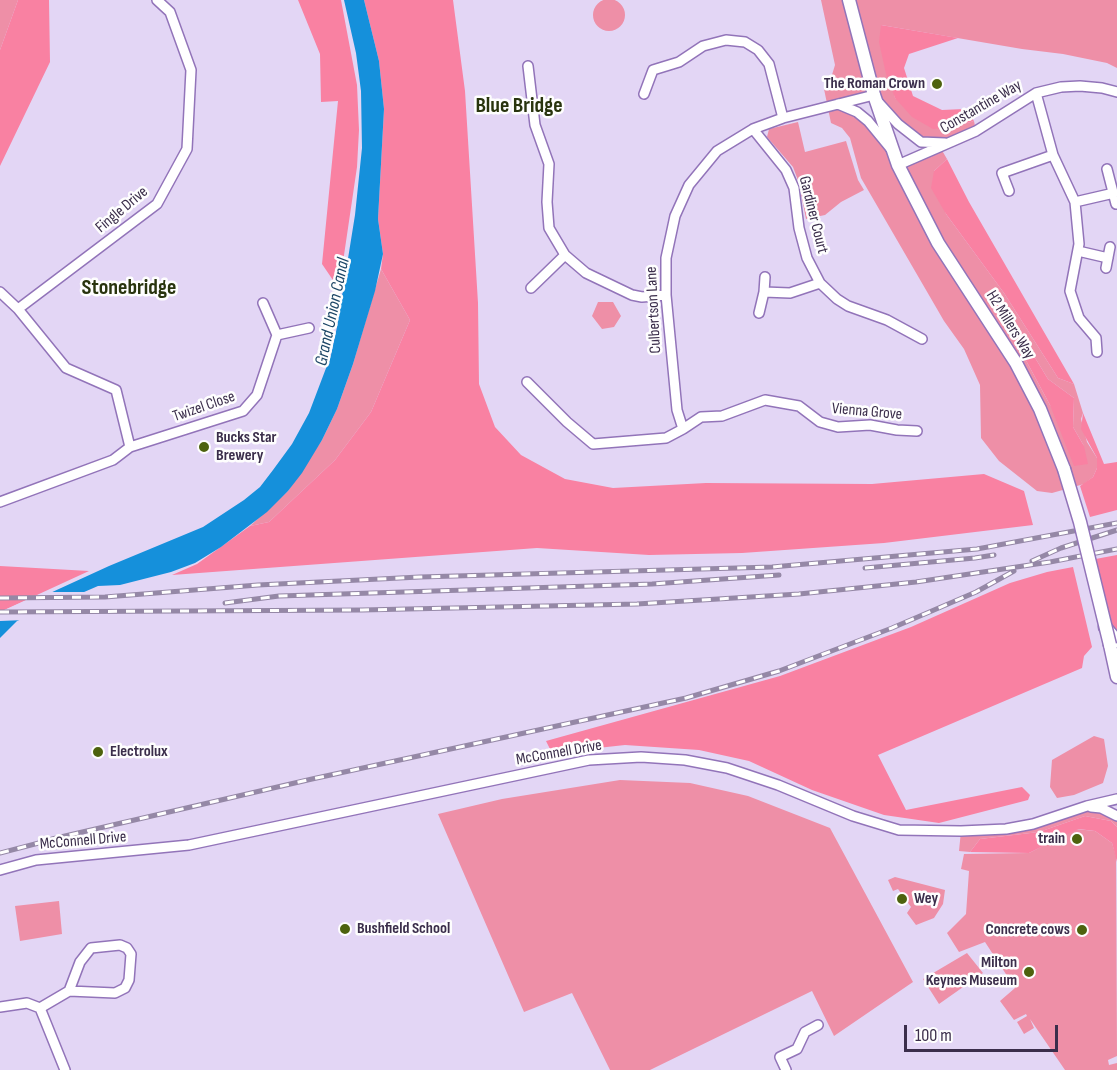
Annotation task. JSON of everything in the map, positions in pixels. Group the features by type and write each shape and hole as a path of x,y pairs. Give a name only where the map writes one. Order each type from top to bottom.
{"street":[{"name":"Fingle Drive","path":"18,309 157,204 188,149 192,70 170,12 157,0"},
{"name":"H2 Millers Way","path":"849,0 874,97 896,159 938,243 1016,363 1040,409 1064,469 1080,522 1105,627 1113,643 1116,669"},
{"path":"644,94 653,70 679,62 703,46 726,40 745,42 759,50 769,64 783,118"},
{"path":"528,66 535,125 549,164 549,228 565,255 586,273 632,295 642,297 666,295"},
{"name":"Constantine Way","path":"896,159 949,143 976,131 1036,93 1061,87 1080,86 1117,92"},
{"path":"1036,93 1053,155 1075,202 1079,244 1070,291 1079,318 1096,338 1097,352"},
{"path":"874,97 898,124 921,142 949,143"},
{"name":"Culbertson Lane","path":"683,429 676,410 666,295 666,258 675,216 689,185 717,151 753,129 783,118 874,97"},
{"path":"838,105 857,112 868,121 896,159"},
{"name":"Gardiner Court","path":"753,129 786,170 794,188 799,228 807,258 820,282 837,299 848,306 887,320 922,339"},
{"path":"1009,191 1002,173 1053,155"},
{"path":"1107,169 1116,204"},
{"path":"1075,202 1114,193"},
{"path":"1078,251 1107,263 1110,247"},
{"path":"531,288 565,255"},
{"path":"759,313 765,277"},
{"path":"764,292 790,293 820,282"},
{"path":"0,292 18,309 66,369 116,390 130,447 113,460 0,502"},
{"path":"263,303 278,335 309,328"},
{"name":"Twizel Close","path":"130,447 243,411 257,395 278,335"},
{"path":"527,382 593,444 666,438 683,429"},
{"name":"Vienna Grove","path":"683,429 700,417 722,416 765,400 799,406 820,422 838,427 870,425 897,430 917,430"},
{"name":"McConnell Drive","path":"0,870 36,861 189,845 599,759 641,757 685,760 727,768 778,785 853,816 899,830 1006,829 1033,824 1083,807 1117,799"},
{"path":"1083,807 1101,808 1117,816"},
{"path":"40,1008 69,992 115,993 125,988 129,980 130,954 127,948 120,945 91,948 80,962 69,992"},
{"path":"0,1007 27,1003 40,1008 65,1070"},
{"path":"786,1070 780,1057 797,1049 805,1032 818,1025"}],"shaded area":[{"path":"609,-1 620,4 625,15 620,26 609,31 598,26 593,15 598,4"},
{"path":"0,0 18,0 0,50"},
{"path":"18,0 49,0 50,62 0,166 0,50"},
{"path":"298,0 341,0 357,85 359,130 357,167 339,289 322,264 338,101 321,102 320,54"},
{"path":"364,0 453,0 465,91 478,303 479,384 495,427 521,455 565,479 613,488 706,483 872,484 984,474 1024,491 1033,525 884,543 742,553 649,555 537,548 172,575 197,564 250,526 269,522 335,460 371,412 410,320 381,269 383,254 378,219 384,109 379,61"},
{"path":"821,0 847,0 857,18 856,0 1117,0 1117,68 1107,63 1063,54 881,25 895,98 953,127 974,121 976,131 949,143 921,142 875,99 840,104 857,112 898,164 940,147 947,159 934,171 946,214 1004,293 1058,378 1074,384 1083,413 1081,419 1087,442 1097,458 1097,468 1093,477 1084,484 1052,493 1037,491 999,461 981,438 980,385 964,349 944,321 861,178 850,138 842,128 831,123 824,89 835,65","holes":["1001,302 1048,379 1074,398 1073,427 1084,446 1050,405 1022,353"]},
{"path":"881,25 958,38 909,54 904,68 913,96 942,110 964,109 974,121 953,127 933,129 912,117 895,98 886,74 879,42"},
{"path":"798,122 805,152 846,141 858,180 864,190 841,202 825,215 806,219 799,183 793,167 767,137 769,129"},
{"path":"947,159 969,202 1074,384 1058,378 1004,293 946,214 931,188 934,171"},
{"path":"381,269 410,320 371,412 335,460 269,522 250,526 288,491 322,440 337,409 353,364"},
{"path":"991,301 1001,302 1048,379 1074,398 1073,427 1084,446 1088,464 1074,466 1050,405 1022,353 993,310"},
{"path":"598,302 613,302 621,316 614,327 602,329 592,316"},
{"path":"1083,413 1104,464 1117,462 1117,510 1090,517 1080,486 1093,477 1097,468 1097,458 1081,429"},
{"path":"1117,555 1117,665 1090,560"},
{"path":"0,566 89,571 0,612"},
{"path":"1073,567 1092,647 1084,656 1082,668 878,755 906,810 1022,787 1030,795 1028,800 939,823 884,815 812,790 749,761 699,750 625,745 552,753 546,741 780,676 911,627 1010,583"},
{"path":"1094,736 1104,739 1108,766 1103,783 1074,795 1057,798 1050,787 1052,760"},
{"path":"620,780 690,783 748,796 830,828 913,982 834,1036 812,991 650,1070 610,1070 572,993 524,1012 438,814 502,799"},
{"path":"1083,807 1117,816 1117,827 1111,821 1085,816 1039,832 980,839 970,852 959,851 961,831 1006,829"},
{"path":"1085,816 1111,821 1117,827 1117,862 1112,843 1095,831 1078,829 1029,853 970,852 980,839 1039,832"},
{"path":"1076,829 1095,831 1112,843 1116,856 1117,1056 1108,1060 1109,1065 1117,1063 1117,1070 1065,1070 1030,1019 1034,1028 1024,1034 1017,1022 1027,1016 1026,1014 1014,1020 1000,1001 1015,988 985,942 959,952 947,933 966,914 969,871 961,869 964,854 1029,853"},
{"path":"895,877 945,890 943,904 934,918 916,925 907,913 911,907 898,889 893,891 888,880"},
{"path":"59,901 62,934 20,941 15,906"},
{"path":"967,953 983,973 939,1004 923,979"}],"water":[{"path":"344,0 364,0 379,61 384,109 378,219 383,254 375,291 353,364 337,409 322,440 302,473 267,512 221,547 195,563 171,572 120,585 98,586 17,621 0,638 0,616 109,566 203,527 244,500 260,487 273,470 292,444 309,413 331,355 337,327 355,215 362,148 361,91 356,53"}],"pier":[{"path":"45,592 93,592 25,620 0,621 0,612"}],"railway":[{"path":"0,598 105,597 258,585 420,577 772,567 977,549 1117,523"},
{"path":"1032,561 1061,548 1117,530"},
{"path":"0,612 362,610 637,604 799,594 916,582 1050,562 1117,549"},
{"path":"865,568 994,555"},
{"path":"52,839 312,779 686,698 779,671 892,628 976,592 1014,571"},
{"path":"225,603 279,596 652,584 779,575"},
{"path":"0,853 58,838"}],"place":[{"name":"The Roman Crown","path":"937,84"},
{"name":"Bucks Star Brewery","path":"204,447"},
{"name":"Electrolux","path":"98,752"},
{"name":"train","path":"1077,839"},
{"name":"Wey","path":"902,899"},
{"name":"Bushfield School","path":"345,929"},
{"name":"Concrete cows","path":"1082,930"},
{"name":"Milton Keynes Museum","path":"1029,972"}],"district":[{"name":"Blue Bridge","path":"519,106"},
{"name":"Stonebridge","path":"129,288"}],"water label":[{"name":"Grand Union Canal","path":"333,312"}]}
